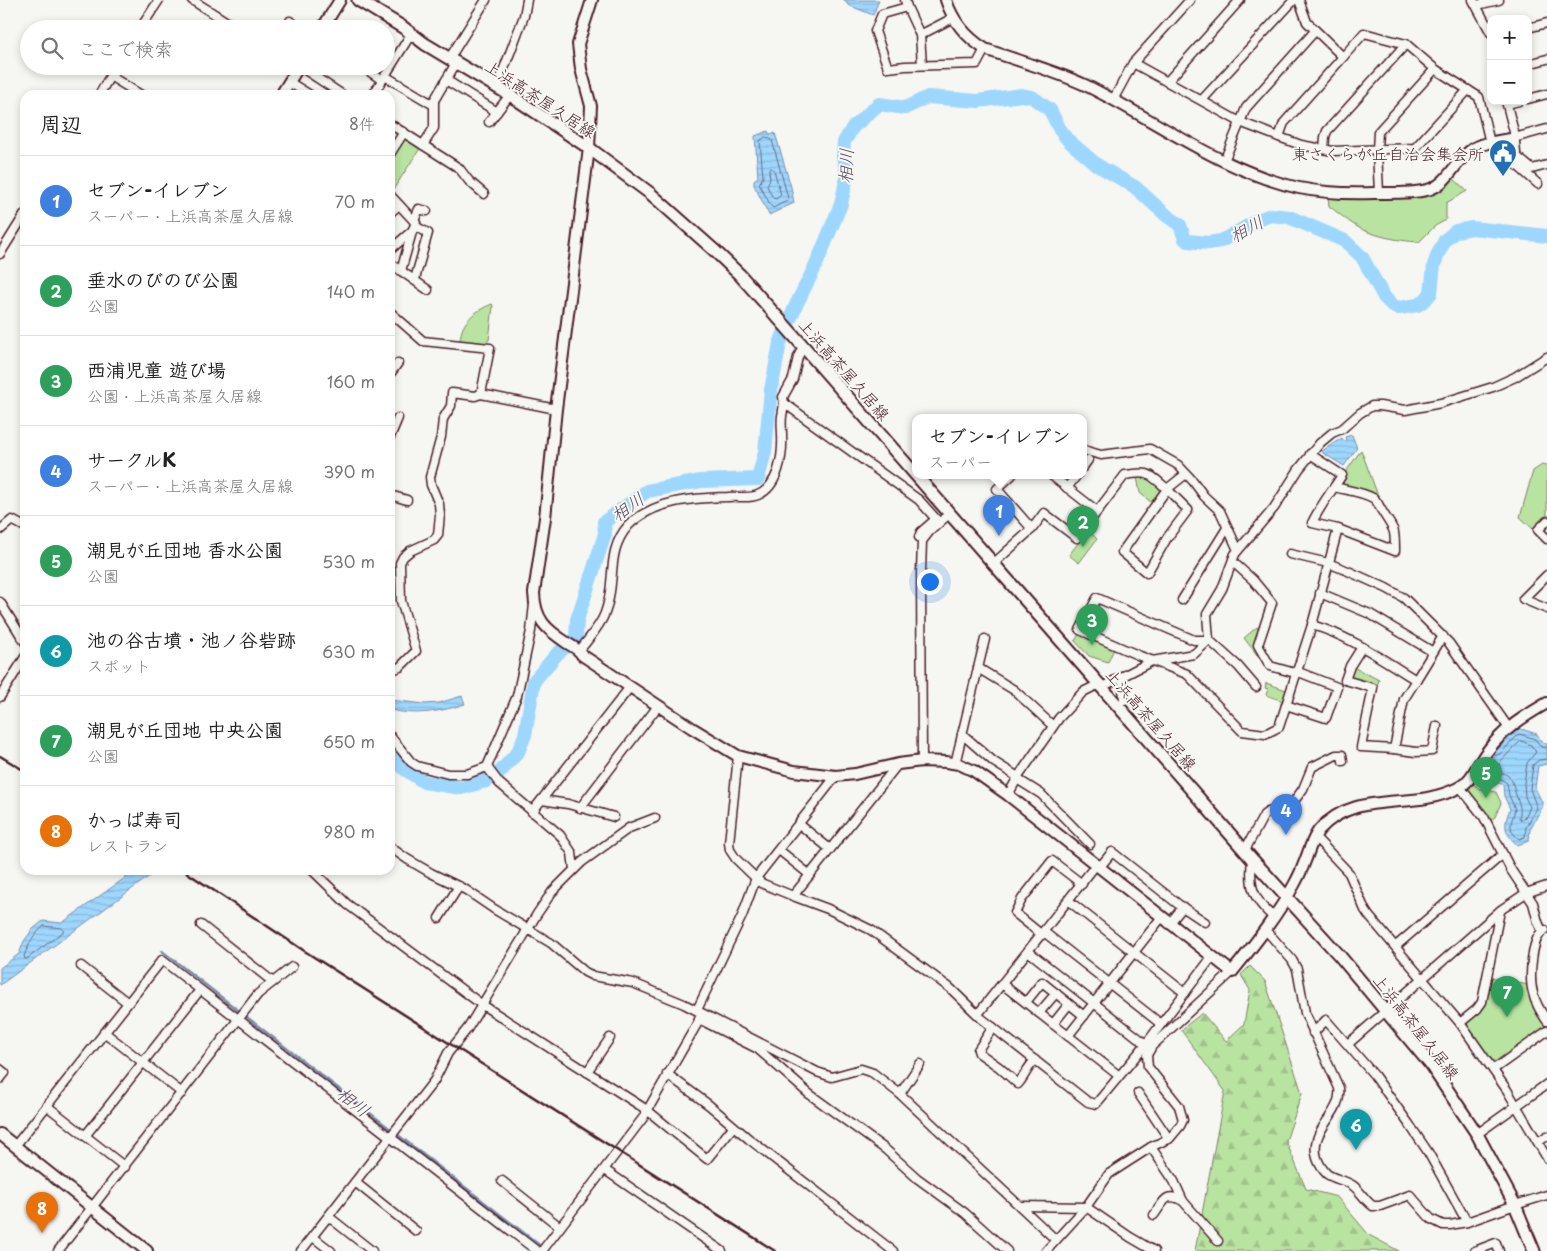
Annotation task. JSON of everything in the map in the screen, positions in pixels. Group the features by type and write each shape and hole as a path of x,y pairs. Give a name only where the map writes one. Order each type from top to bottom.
{"main road":[{"name":"上浜高茶屋久居線","path":"358,0 389,20"},
{"name":"上浜高茶屋久居線","path":"395,24 510,95 589,148 651,194 720,256 773,312 912,471"},
{"name":"上浜高茶屋久居線","path":"919,479 1248,855 1339,955 1430,1064 1477,1134 1515,1204 1534,1251"}],"street":[{"path":"146,20 158,0"},
{"path":"192,0 224,20"},
{"path":"328,20 340,0"},
{"path":"423,145 434,128 434,101 486,0"},
{"path":"496,87 524,15 527,0"},
{"path":"395,742 411,762 417,766 448,774 467,774 487,767 518,691 531,631 556,409 589,148 591,106 581,69 578,44 592,0"},
{"path":"946,0 953,18 968,36 985,49 1082,84 1224,160 1260,176 1298,188 1334,193 1430,190 1444,180 1471,150 1490,143 1547,130"},
{"path":"1113,100 1133,63 1190,0"},
{"path":"1167,82 1240,0"},
{"path":"1202,100 1294,0"},
{"path":"1299,0 1305,17 1315,31 1343,57"},
{"path":"1487,26 1475,3 1499,0"},
{"path":"922,66 920,35 906,3 882,14 875,31 888,68 977,64 985,49"},
{"path":"920,35 953,18"},
{"path":"1532,27 1547,24"},
{"path":"1224,160 1246,108 1315,31"},
{"path":"395,59 411,34"},
{"path":"1279,138 1284,123 1364,34 1406,44 1435,70 1479,96 1490,143"},
{"path":"1324,149 1327,131 1406,44"},
{"path":"1532,63 1547,59"},
{"path":"1133,63 1240,122 1279,138 1324,149 1377,150 1415,148 1468,90"},
{"path":"1379,193 1378,132 1435,70"},
{"path":"284,90 293,75"},
{"path":"313,75 335,90"},
{"path":"378,75 432,104 434,101"},
{"path":"375,90 385,75"},
{"path":"102,90 110,76 133,90"},
{"path":"446,80 497,112"},
{"path":"289,82 302,90"},
{"path":"1532,98 1547,94"},
{"path":"489,122 510,95"},
{"path":"1507,105 1516,153 1510,160 1538,184"},
{"path":"395,127 459,168 469,181 484,194"},
{"path":"395,146 404,132"},
{"path":"1515,155 1532,169 1547,165"},
{"path":"395,201 414,226 428,233 415,279"},
{"path":"395,209 399,205"},
{"path":"401,271 419,209 427,211"},
{"path":"0,254 20,222"},
{"path":"395,245 414,226"},
{"path":"395,267 428,290"},
{"path":"395,316 424,341 490,348 481,394"},
{"path":"578,650 599,625 605,614 610,597 615,546 635,520 656,507 676,502 756,496 772,484 781,457 783,444 783,397 793,379 798,357 799,341"},
{"path":"1008,795 1017,778 1053,726 1078,697 1152,660 1194,654 1209,640 1208,614 1222,589 1238,550 1274,508 1310,454 1332,433 1342,429 1366,408 1380,406 1405,410 1441,403 1493,387 1515,377 1547,357"},
{"path":"395,367 398,363"},
{"path":"395,669 400,667 416,651 401,601 400,563 403,557 410,551 434,540 438,535 439,504 431,485 430,477 441,437 443,419 451,406 452,393 476,396 481,394 556,409"},
{"path":"784,403 919,500 936,519 921,532 919,537 922,541 922,761"},
{"path":"1087,451 1100,455 1150,449 1178,465 1204,496 1220,511 1238,550"},
{"path":"1310,454 1342,475 1334,487 1312,523 1338,529 1395,551 1393,526 1377,502 1372,498 1334,487"},
{"path":"993,564 1032,530 1044,513 1077,538 1125,475 1144,472 1167,489 1188,510 1167,538 1147,573 1122,552 1167,489 1186,474"},
{"path":"1008,479 997,490 1032,530"},
{"path":"1056,479 1096,511"},
{"path":"1067,488 1074,479"},
{"path":"395,496 407,500"},
{"path":"922,541 949,514"},
{"path":"0,530 12,520 20,524"},
{"path":"1547,521 1538,530 1547,539"},
{"path":"1182,600 1227,528"},
{"path":"1256,687 1238,666 1209,640 1194,640 1097,598 1080,630 1187,674 1242,730 1265,734 1279,727 1312,625 1338,529"},
{"path":"1290,554 1328,564 1367,579 1404,598 1458,653 1508,727"},
{"path":"1233,562 1253,580 1272,603 1258,645 1270,666 1296,672 1336,687 1326,718 1286,706"},
{"path":"1547,575 1523,599 1547,609"},
{"path":"1320,593 1370,614 1433,652"},
{"path":"0,602 20,634"},
{"path":"534,602 543,624 578,650 582,656 738,756 794,771 836,776 922,761 955,764 974,771 1008,795 1165,921 1232,972"},
{"path":"1312,625 1332,631 1362,646 1416,680"},
{"path":"1394,749 1404,699 1443,636"},
{"path":"955,764 985,639"},
{"path":"1362,646 1350,666 1346,680 1373,688 1361,747 1416,752 1432,751 1437,726"},
{"path":"0,697 20,665"},
{"path":"978,668 1014,690 1053,726"},
{"path":"1122,676 1124,700"},
{"path":"532,812 630,687"},
{"path":"738,756 729,843 730,850 736,859 756,878 771,888 828,908 871,930 950,988 978,1014 1088,1102 1096,1104 1118,1076 1149,1045 1232,972 1286,898 1305,863 1319,831 1339,814 1361,805 1430,798 1460,787 1470,777 1486,753 1508,727 1547,703"},
{"path":"580,808 658,706"},
{"path":"962,734 994,762 1041,794 1090,844"},
{"path":"1273,917 1258,903 1253,893 1248,855 1264,815 1268,812 1289,808 1304,789 1312,767 1336,755 1342,754 1343,761"},
{"path":"793,896 898,764"},
{"path":"487,767 499,783 560,836 569,847 574,861 574,870"},
{"path":"544,1248 643,1118 700,1014 742,916 756,878 836,776"},
{"path":"1460,787 1484,817 1503,854 1533,903 1538,922 1544,930 1537,937 1531,981 1534,1000 1547,1021"},
{"path":"542,800 614,818"},
{"path":"301,1251 434,1081 448,1054 468,1028 527,929 552,892 574,870 629,828 655,818"},
{"path":"799,824 830,849"},
{"path":"1315,837 1349,873 1364,910 1460,1023 1494,1069 1547,1158"},
{"path":"395,850 415,864 459,886 551,943 585,972 593,976 633,983 817,1072 832,1077 861,1068 873,1073 900,1094 1056,1240"},
{"path":"778,850 810,875"},
{"path":"978,1014 1082,884 1111,851 1205,922"},
{"path":"1396,946 1503,854"},
{"path":"1082,884 1052,861 1022,899 1015,913 1161,1024"},
{"path":"317,875 347,904 481,1004 647,1110 708,1159 734,1127"},
{"path":"439,918 459,886"},
{"path":"1348,1044 1500,911 1526,893 1547,886"},
{"path":"1069,900 1185,993"},
{"path":"1068,1036 1134,952 1165,921 1183,907"},
{"path":"1460,1023 1477,1009 1482,1002 1500,911"},
{"path":"201,925 274,982"},
{"path":"1265,929 1294,963 1299,976 1305,1013 1336,1079 1339,1093 1337,1105 1316,1137 1316,1155 1322,1169 1332,1177 1353,1186 1373,1206 1380,1206 1410,1195 1427,1216 1436,1222 1450,1226 1547,1195"},
{"path":"1028,951 1149,1045"},
{"path":"1046,1251 1086,1207 1109,1174 1151,1147 1169,1139 1180,1126 1183,1120 1182,1113 1176,1101 1148,1067 1149,1045 1161,1024 1212,956"},
{"path":"15,1146 162,960 200,990 241,1016 246,1024 393,1133 537,1251"},
{"path":"81,966 128,1003"},
{"path":"58,1251 258,994 292,967"},
{"path":"1026,1002 1042,982 1084,1016"},
{"path":"1002,984 1118,1076"},
{"path":"85,1136 200,990"},
{"path":"1039,1013 1056,993"},
{"path":"1053,1024 1069,1004"},
{"path":"700,1014 758,1049 808,1093 885,1149 917,1178 965,1213 1007,1251"},
{"path":"1313,1033 1326,1020 1348,1044 1391,1098 1424,1145 1467,1222"},
{"path":"994,1027 978,1050 979,1053 1018,1084 1026,1074 1026,1069 1035,1060"},
{"path":"1494,1069 1547,1031"},
{"path":"104,1032 182,1093"},
{"path":"587,1072 610,1038"},
{"path":"900,1094 920,1064"},
{"path":"0,1069 4,1073 0,1078"},
{"path":"668,1074 893,1251"},
{"path":"1477,1134 1547,1084"},
{"path":"1138,1093 1169,1139"},
{"path":"47,1106 125,1167"},
{"path":"0,1134 147,1251"},
{"path":"1538,1142 1547,1136"},
{"path":"1151,1147 1174,1181 1184,1202 1218,1241"},
{"path":"605,1170 722,1251"},
{"path":"502,1181 560,1227"},
{"path":"355,1182 416,1231"},
{"path":"1154,1215 1166,1199 1170,1197 1174,1196 1184,1202"},
{"path":"1021,1206 1086,1207 1154,1251"},
{"path":"329,1217 372,1251"},
{"path":"313,1237 331,1251"},
{"path":"1475,1251 1496,1243 1500,1251"}],"green space":[{"path":"406,137 421,147 395,187 395,151"},
{"path":"1452,177 1467,191 1446,203 1446,220 1435,226 1419,242 1380,236 1363,230 1329,206 1328,197 1400,196"},
{"path":"492,304 489,340 483,344 460,341 466,322 480,310"},
{"path":"1361,450 1380,501 1345,487 1343,482 1347,475 1345,473"},
{"path":"1542,465 1547,466 1547,517 1534,530 1520,517 1533,471"},
{"path":"1142,476 1152,481 1159,488 1160,493 1152,503 1140,493 1137,477"},
{"path":"1088,530 1097,539 1079,563 1069,555"},
{"path":"1257,627 1259,631 1259,654 1257,655 1244,638"},
{"path":"1079,634 1114,649 1108,662 1089,656 1075,641"},
{"path":"1353,667 1379,680 1377,686 1352,679 1350,675"},
{"path":"1266,683 1286,690 1283,701 1266,695 1268,689 1265,688"},
{"path":"1472,783 1480,789 1496,792 1501,803 1495,817 1490,821 1468,791 1467,787"},
{"path":"1250,966 1265,981 1302,1093 1286,1141 1306,1189 1337,1197 1369,1235 1399,1251 1195,1251 1225,1091 1181,1030 1202,1013 1226,1041 1244,1024 1250,990 1241,975"},
{"path":"1491,977 1528,985 1532,1003 1545,1026 1543,1030 1498,1063 1491,1060 1467,1026 1468,1022 1485,1004"}],"water":[{"path":"844,0 879,0 873,15 848,5"},
{"path":"768,131 769,134 775,133 794,203 769,215 754,185 754,180 758,177 755,136"},
{"path":"1352,435 1357,448 1344,466 1323,453 1322,451 1342,438 1344,441 1346,440 1345,437"},
{"path":"462,696 465,704 419,713 395,711 395,701 425,704 439,703"},
{"path":"1518,728 1537,734 1541,741 1547,744 1547,764 1538,766 1535,788 1542,802 1542,808 1530,829 1529,841 1517,845 1509,836 1506,828 1506,820 1510,809 1504,796 1503,785 1500,783 1486,783 1479,778 1490,759 1487,757 1494,749 1496,751"},
{"path":"395,748 411,769 434,786 402,769 395,759"},
{"path":"129,875 151,875 0,985 0,968 19,954 24,941 33,929 43,921 62,923"}],"waterway":[{"name":"相川","path":"395,756 403,768 424,782 461,788 486,781 499,773 518,752 525,735 534,681 557,654 576,638 577,620 605,534 604,522 647,491 701,481 758,479 765,452 771,390 780,343 816,265 841,204 846,181 843,157 844,142 853,127 879,104 905,108 928,97 978,101 1022,95 1032,97 1050,110 1060,130 1069,141 1097,165 1135,187 1180,225 1185,239 1188,241 1208,243 1221,241 1260,219 1271,215 1289,217 1345,241 1362,257 1384,297 1393,306 1399,308 1418,305 1431,293 1434,265 1438,254 1445,240 1456,231 1472,228 1547,236"},
{"name":"相川","path":"162,951 547,1251"}],"railway":[{"path":"0,756 20,768"},
{"path":"190,875 306,952 775,1251"}],"place":[{"name":"東さくらが丘自治会集会所","path":"1503,177"},
{"name":"セブン-イレブン","path":"999,536"},
{"name":"垂水のびのび公園","path":"1083,547"},
{"name":"西浦児童 遊び場","path":"1092,645"},
{"name":"潮見が丘団地 香水公園","path":"1486,798"},
{"name":"サークルK","path":"1286,835"},
{"name":"潮見が丘団地 中央公園","path":"1507,1017"},
{"name":"池の谷古墳・池ノ谷砦跡","path":"1356,1150"},
{"name":"かっぱ寿司","path":"42,1233"}]}
